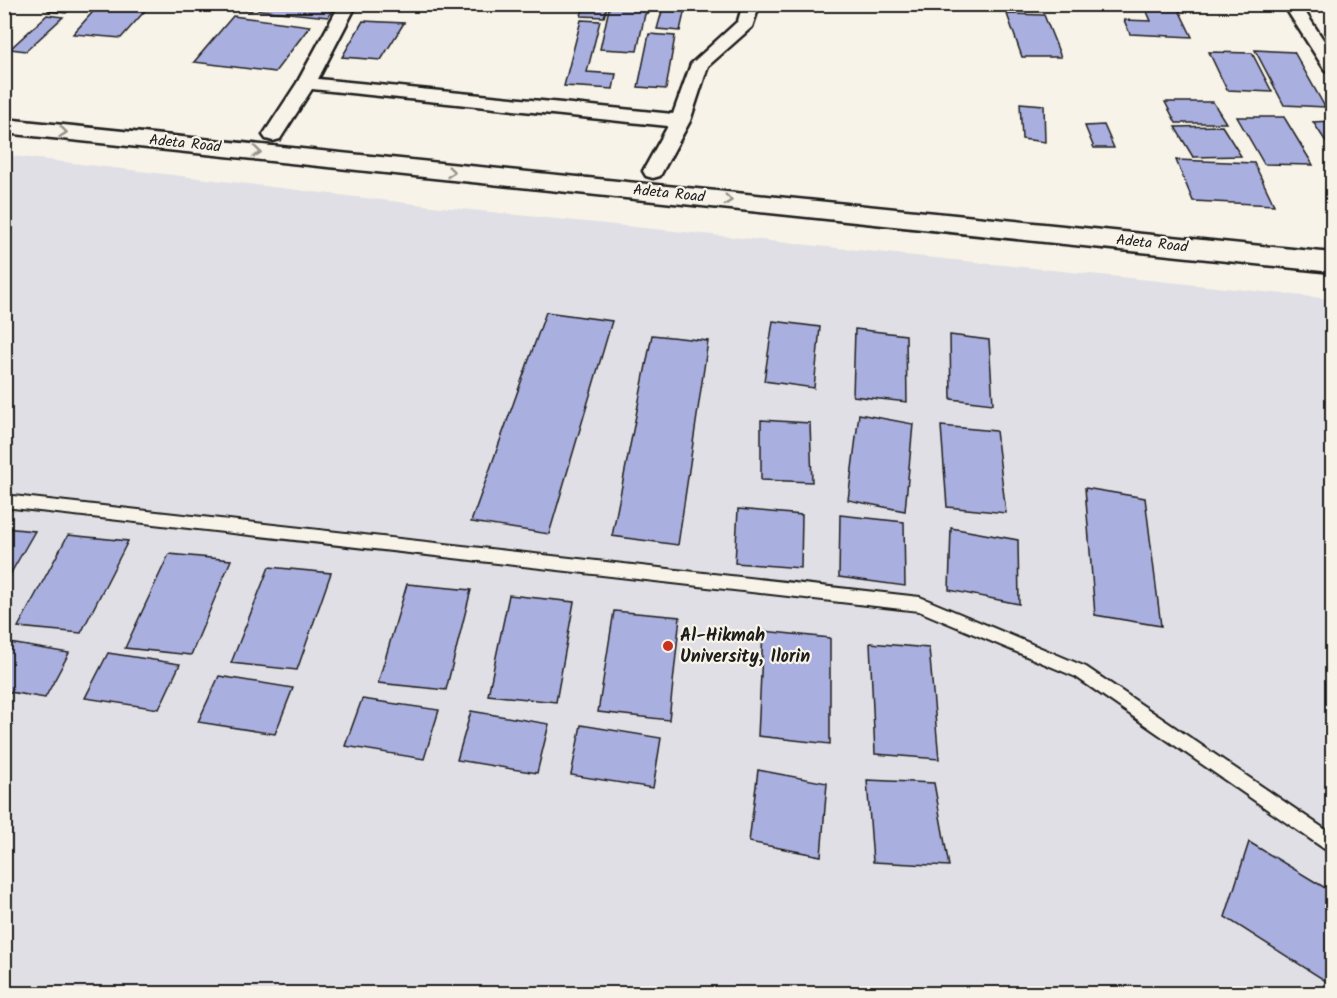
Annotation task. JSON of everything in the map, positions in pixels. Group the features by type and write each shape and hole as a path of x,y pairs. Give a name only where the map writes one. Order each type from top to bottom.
{"main road":[{"name":"Adeta Road","path":"4,109 653,171 1332,242"},
{"name":"Adeta Road","path":"4,126 1332,262"}],"street":[{"path":"273,135 306,83 349,4"},
{"path":"653,171 680,121 700,64 746,23 752,4"},
{"path":"1291,4 1332,66"},
{"path":"306,83 680,121"}],"lane":[{"path":"4,501 920,604 1081,672 1332,844"}],"shaded area":[{"name":"Al-Hikmah University, Ilorin","path":"5,155 432,206 1332,299 1332,993 5,994"}],"building":[{"path":"55,4 74,4 66,13 48,11"},
{"path":"100,4 151,4 121,38 73,34"},
{"path":"237,4 257,4 251,11 233,9"},
{"path":"263,4 335,4 328,17 258,10"},
{"path":"584,4 608,4 604,17 581,16"},
{"path":"610,4 646,4 654,10 645,14 637,51 600,49"},
{"path":"664,4 686,4 680,31 657,29"},
{"path":"1018,4 1056,4 1057,10 1019,8"},
{"path":"1145,7 1178,8 1192,37 1130,34 1124,20 1151,21"},
{"path":"1007,14 1044,15 1061,57 1022,57"},
{"path":"47,15 63,17 26,51 10,49"},
{"path":"233,16 310,26 275,72 194,62"},
{"path":"581,20 600,21 587,72 616,74 613,89 564,86"},
{"path":"363,21 404,23 381,60 342,57"},
{"path":"649,34 675,36 666,89 638,87"},
{"path":"1255,50 1294,52 1325,107 1284,105"},
{"path":"1209,52 1252,53 1272,92 1227,90"},
{"path":"1165,102 1213,102 1226,123 1176,123"},
{"path":"1020,103 1044,105 1045,142 1022,139"},
{"path":"1237,117 1284,117 1313,165 1264,164"},
{"path":"1332,121 1332,151 1313,122"},
{"path":"1104,125 1114,148 1094,148 1085,126"},
{"path":"1222,126 1241,156 1193,157 1175,127"},
{"path":"1176,160 1254,163 1274,205 1193,201"},
{"path":"546,312 612,321 549,534 471,522"},
{"path":"773,321 820,327 814,388 764,381"},
{"path":"855,329 906,335 907,402 853,396"},
{"path":"652,335 708,341 678,545 612,536"},
{"path":"950,335 989,340 993,404 951,399"},
{"path":"859,414 913,424 905,511 848,500"},
{"path":"761,420 810,423 812,482 761,480"},
{"path":"941,426 996,431 1006,513 947,507"},
{"path":"1085,488 1145,498 1161,626 1095,615"},
{"path":"738,509 802,515 801,568 735,563"},
{"path":"840,515 904,522 905,586 839,577"},
{"path":"4,528 35,531 4,585"},
{"path":"951,528 1018,540 1019,604 949,590"},
{"path":"68,535 128,541 81,633 18,627"},
{"path":"169,554 231,560 191,655 125,648"},
{"path":"269,567 331,573 297,670 231,663"},
{"path":"407,584 471,590 446,690 378,683"},
{"path":"509,595 574,602 556,702 488,695"},
{"path":"614,611 680,617 669,720 598,712"},
{"path":"763,631 830,638 830,744 758,736"},
{"path":"4,642 69,653 45,698 4,691"},
{"path":"870,643 929,648 939,759 875,754"},
{"path":"108,653 180,664 159,709 85,698"},
{"path":"219,676 293,688 275,734 198,722"},
{"path":"362,699 439,710 424,759 345,746"},
{"path":"471,711 549,724 537,773 457,760"},
{"path":"581,725 661,738 653,788 571,775"},
{"path":"758,770 827,783 821,856 749,842"},
{"path":"867,780 934,783 949,866 873,862"},
{"path":"1249,842 1332,892 1332,985 1225,917"}],"place":[{"name":"Al-Hikmah University, Ilorin","path":"668,646"}]}
